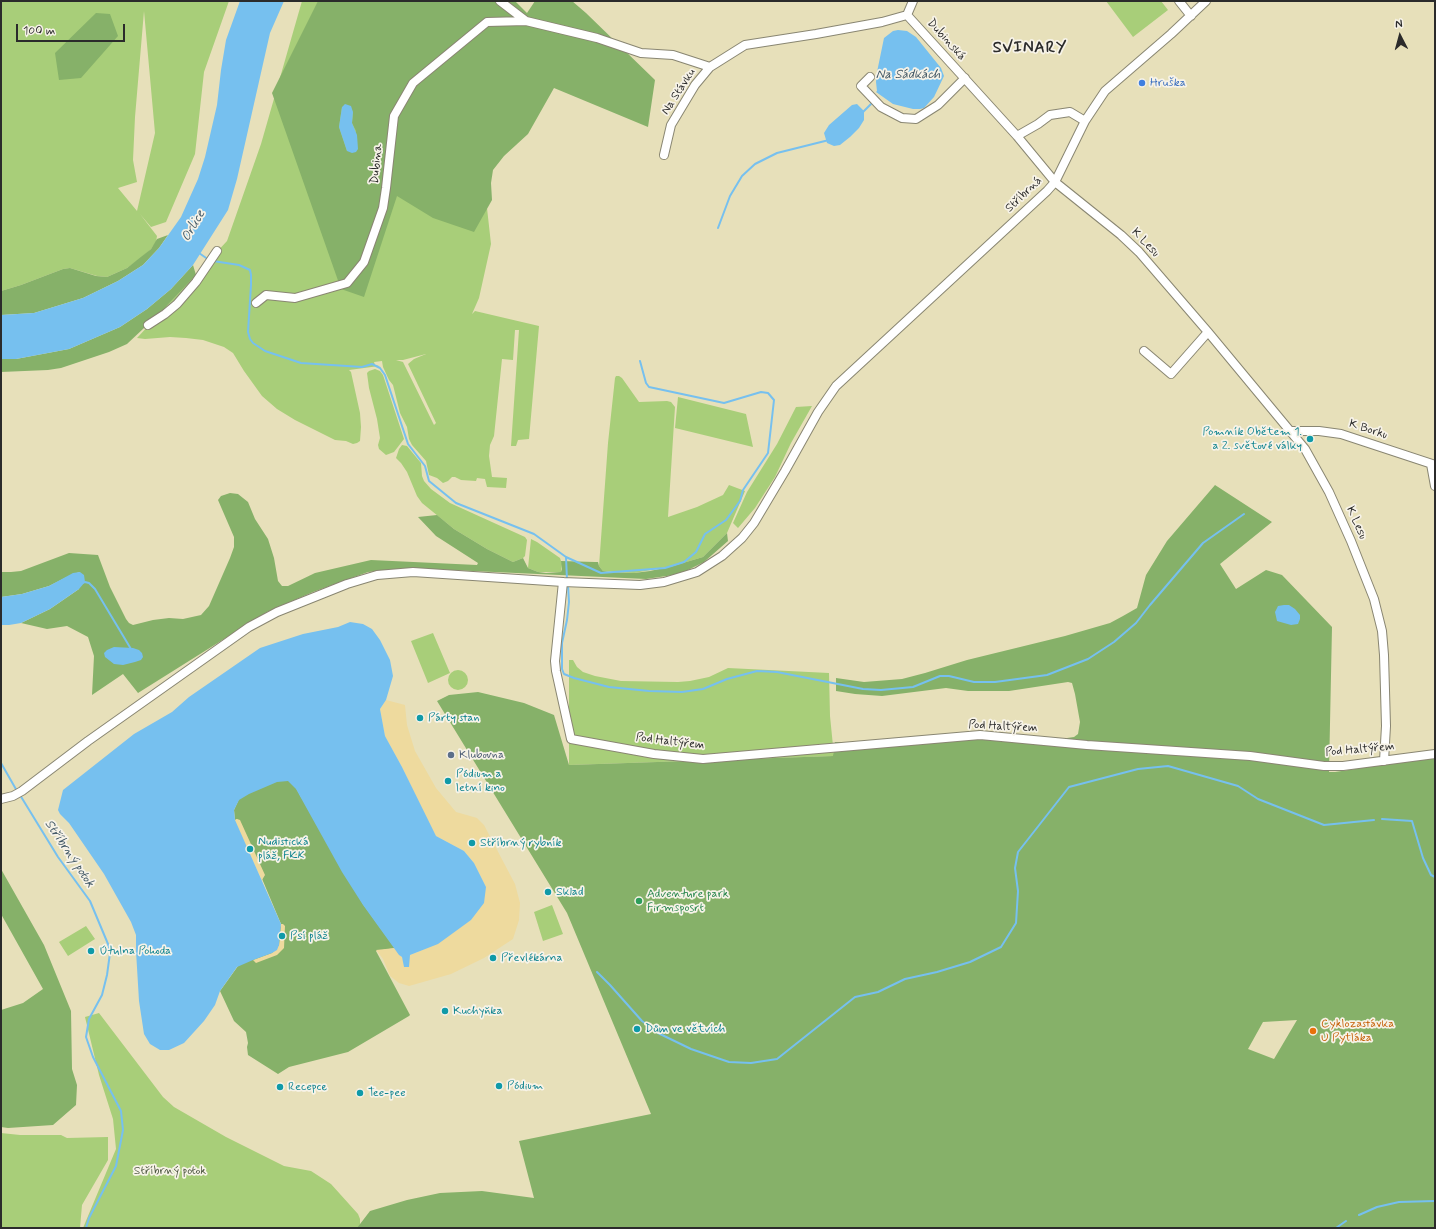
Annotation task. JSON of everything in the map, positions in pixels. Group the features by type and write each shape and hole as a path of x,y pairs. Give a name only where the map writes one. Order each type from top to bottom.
{"street":[{"name":"Dubina","path":"500,1 526,21"},
{"path":"710,67 745,45 882,22 907,15 913,1"},
{"path":"1178,1 1191,16"},
{"name":"Stříbrná","path":"1,800 22,791 88,741 249,627 277,612 340,587 377,575 413,572 563,582 640,585 664,582 696,572 722,556 742,538 754,523 818,412 836,386 1047,191 1055,182 1084,121 1105,91 1191,16 1206,1"},
{"name":"Dubinská","path":"907,15 1017,136 1055,182"},
{"name":"Dubina","path":"256,303 266,295 294,298 347,283 364,262 383,208 394,116 413,83 487,22 526,21 598,38 641,53 673,55 710,67"},
{"name":"Na Stávku","path":"664,155 672,125 695,85 710,67"},
{"path":"870,77 861,86 881,107 902,118 916,119 938,105 965,78"},
{"path":"1017,136 1050,115 1070,112 1084,121"},
{"name":"K Lesu","path":"1055,182 1139,252 1208,332 1305,449 1329,492 1351,541 1374,599 1382,631 1384,655 1386,726 1384,761"},
{"path":"148,325 177,304 196,282 217,251"},
{"path":"1144,351 1171,374 1208,332"},
{"name":"K Borku","path":"1290,431 1319,431 1341,434 1433,465"},
{"path":"1433,465 1435,486"},
{"name":"Pod Haltýřem","path":"563,582 555,661 571,739 654,754 703,759 980,735 1086,745 1250,756 1324,766 1343,766 1435,754"}],"green space":[{"path":"1,1 229,1 204,72 195,154 166,222 151,227 140,214 157,236 156,242 151,249 127,268 107,277 97,276 70,268 63,269 1,291","holes":["144,11 155,133 137,211 118,188 137,182 133,160"]},
{"path":"302,1 388,1 485,190 491,244 479,298 472,314 475,311 539,326 529,439 518,440 516,446 511,446 519,330 515,330 513,360 502,359 494,436 490,445 489,456 492,477 507,478 506,488 487,487 485,479 477,478 476,481 461,480 452,477 443,483 437,478 429,475 426,461 412,445 409,439 407,427 400,413 393,385 383,367 382,361 374,362 375,365 379,366 349,370 351,372 360,413 361,427 360,441 353,444 346,441 335,440 295,420 277,409 262,396 233,353 224,347 203,340 186,338 137,338 227,241 261,144","holes":["426,354 414,359 408,364 436,423 434,425 403,362 396,360 403,360"]},
{"path":"318,1 515,1 527,13 535,1 572,1 655,80 648,127 554,88 528,134 504,156 493,170 491,183 492,200 474,232 433,218 397,196 364,297 341,289 272,93","holes":["342,107 353,112 352,123 356,131 347,151 339,127"]},
{"path":"1106,1 1161,1 1168,10 1133,37"},
{"path":"96,13 110,14 118,36 81,78 59,80 55,53"},
{"path":"168,235 159,248 143,265 118,281 83,298 34,313 1,315 1,291 63,269 70,268 96,276 107,277 127,268 151,249 157,239"},
{"path":"193,265 196,275 161,312 127,344 109,352 61,368 1,372 1,359 16,359 69,349 120,327 147,309 171,289"},
{"path":"375,369 380,371 383,375 404,439 394,452 386,455 379,449 378,445 380,438 367,373"},
{"path":"616,376 622,378 639,402 667,401 671,402 675,407 668,517 697,507 723,495 729,485 745,491 727,533 703,557 673,566 634,573 603,571 599,566 608,443"},
{"path":"678,397 746,414 753,447 675,428"},
{"path":"812,406 791,443 775,477 755,508 738,528 733,523 747,492 777,444 796,407"},
{"path":"402,445 407,446 421,463 422,476 424,481 431,489 450,503 525,537 527,540 525,556 513,562 487,549 454,529 422,503 417,496 407,472 396,458"},
{"path":"1215,485 1272,522 1220,564 1236,589 1266,570 1282,575 1332,627 1329,772 1435,757 1435,1228 357,1228 370,1211 407,1200 440,1193 482,1191 534,1198 519,1141 651,1114 567,913 437,701 449,695 478,692 524,703 554,715 569,765 833,756 835,742 864,742 921,738 1074,737 1078,734 1080,722 1072,683 1068,682 1009,691 968,691 946,688 882,696 836,691 836,678 864,682 902,679 967,660 1065,636 1110,623 1137,608 1146,575 1167,541","holes":["1297,1020 1274,1059 1248,1049 1263,1022"]},
{"path":"230,493 238,494 248,502 255,519 268,539 274,558 278,581 282,586 288,586 315,573 371,560 477,565 478,563 436,536 418,517 437,515 454,529 487,549 513,562 523,558 528,568 546,573 561,572 561,561 598,562 603,571 610,572 634,573 650,571 703,557 727,533 728,541 704,562 680,574 646,579 408,568 368,572 313,592 267,612 138,693 123,674 92,695 94,656 88,637 67,626 47,629 21,623 50,609 79,589 80,572 49,586 22,594 1,597 1,572 21,571 69,553 98,555 110,587 129,623 133,625 153,620 169,618 183,619 201,615 209,606 234,547 234,537 218,500 221,496"},
{"path":"531,539 560,558 562,564 561,572 538,572 528,568"},
{"path":"433,633 450,673 428,683 411,641"},
{"path":"569,660 573,660 577,667 583,672 621,681 690,681 709,677 728,668 829,673 830,716 834,756 569,765"},
{"path":"458,670 465,673 468,680 465,687 458,690 451,687 448,680 451,673"},
{"path":"289,779 296,788 363,904 395,948 376,951 410,1015 348,1052 289,1067 278,1074 248,1055 246,1032 234,1021 220,991 238,966 283,924 281,924 237,819 235,820 234,810 239,799 250,792 277,781"},
{"path":"1,869 44,945 71,1011 72,1069 77,1085 76,1105 53,1125 8,1128 1,1127 1,1010 23,1003 43,989 1,914"},
{"path":"552,905 563,934 543,941 534,912"},
{"path":"86,926 95,939 68,956 59,942"},
{"name":"Stříbrný potok","path":"99,1013 163,1097 174,1107 226,1137 284,1166 311,1171 331,1184 358,1214 360,1226 357,1228 83,1228 116,1149 113,1119 99,1075 85,1017"},
{"path":"1,1133 20,1135 61,1135 67,1138 108,1137 108,1160 82,1205 80,1228 1,1228"}],"sand":[{"name":"Stříbrný rybník","path":"386,700 405,705 407,725 415,751 436,788 456,812 477,818 484,825 515,884 520,903 519,920 513,939 484,958 451,974 409,986 399,983 390,976 383,959 376,950 395,948 403,959 404,967 410,955 420,951 471,920 486,887 474,863 464,851 436,836 427,820 402,767 385,736 380,709"},
{"name":"Nudistická pláž, FKK","path":"235,820 240,820 265,875 262,880 235,823"},
{"name":"Psí pláž","path":"281,924 285,926 284,948 277,955 256,963 253,960 272,953 279,945"}],"water":[{"name":"Orlice","path":"240,1 284,1 270,33 237,179 228,210 193,265 171,289 147,309 120,327 69,349 16,359 1,359 1,315 34,313 83,298 118,281 143,265 159,248 181,217 198,179 205,157 217,105 226,40"},
{"name":"Na Sádkách","path":"893,31 907,31 916,37 941,68 944,76 934,97 924,108 913,109 893,104 876,92 877,72 884,38"},
{"path":"345,104 351,106 353,112 352,123 357,135 358,149 356,152 352,153 347,151 339,127 342,107"},
{"path":"857,104 864,111 864,120 859,128 840,145 834,146 827,143 824,133 829,125 852,105"},
{"path":"80,572 84,575 85,582 79,589 50,609 21,623 1,625 1,597 22,594 49,586 73,573"},
{"path":"1289,605 1300,615 1298,624 1291,625 1277,621 1275,612 1278,606"},
{"name":"Stříbrný rybník","path":"350,622 363,624 372,629 380,640 390,660 393,676 386,700 380,709 385,736 436,836 464,851 474,863 486,887 484,903 471,920 438,944 410,955 409,967 404,967 402,957 399,955 363,905 342,872 296,789 288,781 277,782 249,794 239,800 234,810 235,820 281,924 279,945 277,950 272,953 237,967 220,991 215,1005 204,1021 184,1043 169,1050 160,1050 150,1044 144,1034 139,1001 136,935 131,922 104,874 69,823 60,814 58,810 63,790 134,734 172,712 189,697 260,648 303,634 338,627"},
{"path":"114,647 133,648 139,650 143,657 141,660 123,665 114,664 105,657 104,653"}],"waterway":[{"path":"863,112 872,103"},
{"path":"718,228 730,196 742,176 755,164 777,153 829,140"},
{"path":"199,253 209,260"},
{"path":"213,261 239,265 250,270 251,285 248,332 253,343 265,351 301,363 362,367 372,364 380,368 385,375 408,444 425,466 429,481 456,503 534,534 566,557 601,573 665,568 684,562 696,552 705,534 726,520 740,501 743,490 768,453 774,400 768,393 761,392 724,403 649,387 646,383 640,361"},
{"path":"568,585 569,602 562,643 562,669 564,674 609,687 649,691 682,692 703,689 727,679 757,671 777,672 863,689 881,690 913,687 940,676 949,676 974,682 995,682 1047,675 1088,659 1114,642 1136,623 1203,543 1244,514"},
{"path":"566,557 567,580"},
{"path":"82,583 89,583 95,589 131,649"},
{"name":"Stříbrný potok","path":"1,763 17,791"},
{"path":"597,972 642,1021 658,1033 691,1049 729,1062 751,1063 777,1059 855,997 878,992 905,979 937,972 970,962 1001,947 1016,923 1018,891 1015,868 1018,852 1069,787 1138,769 1168,766 1238,786 1258,799 1324,825 1374,820"},
{"name":"Stříbrný potok","path":"20,795 58,857 90,901 108,944 110,953 102,995 89,1019 86,1037 93,1057 121,1111 123,1130 116,1166 89,1218 86,1228"},
{"path":"1382,819 1412,821 1423,858 1431,875 1435,877"},
{"path":"1359,1215 1377,1207 1399,1202 1435,1201"},
{"path":"1336,1228 1346,1221"}],"place":[{"name":"Hruška","path":"1142,83"},
{"name":"Pomník Obětem 1. a 2. světové války","path":"1310,439"},
{"name":"Párty stan","path":"420,718"},
{"name":"Klubovna","path":"451,755"},
{"name":"Pódium a letní kino","path":"448,781"},
{"name":"Stříbrný rybník","path":"472,843"},
{"name":"Nudistická pláž, FKK","path":"250,849"},
{"name":"Sklad","path":"548,892"},
{"name":"Adventure park Firmsposrt","path":"639,901"},
{"name":"Psí pláž","path":"282,936"},
{"name":"Útulna Pohoda","path":"91,951"},
{"name":"Převlékárna","path":"493,958"},
{"name":"Kuchyňka","path":"445,1011"},
{"name":"Dům ve větvích","path":"637,1029"},
{"name":"Cyklozastávka U Pytláka","path":"1313,1031"},
{"name":"Pódium","path":"499,1086"},
{"name":"Recepce","path":"280,1087"},
{"name":"Tee-pee","path":"360,1093"}],"district":[{"name":"SVINARY","path":"1030,49"}]}
